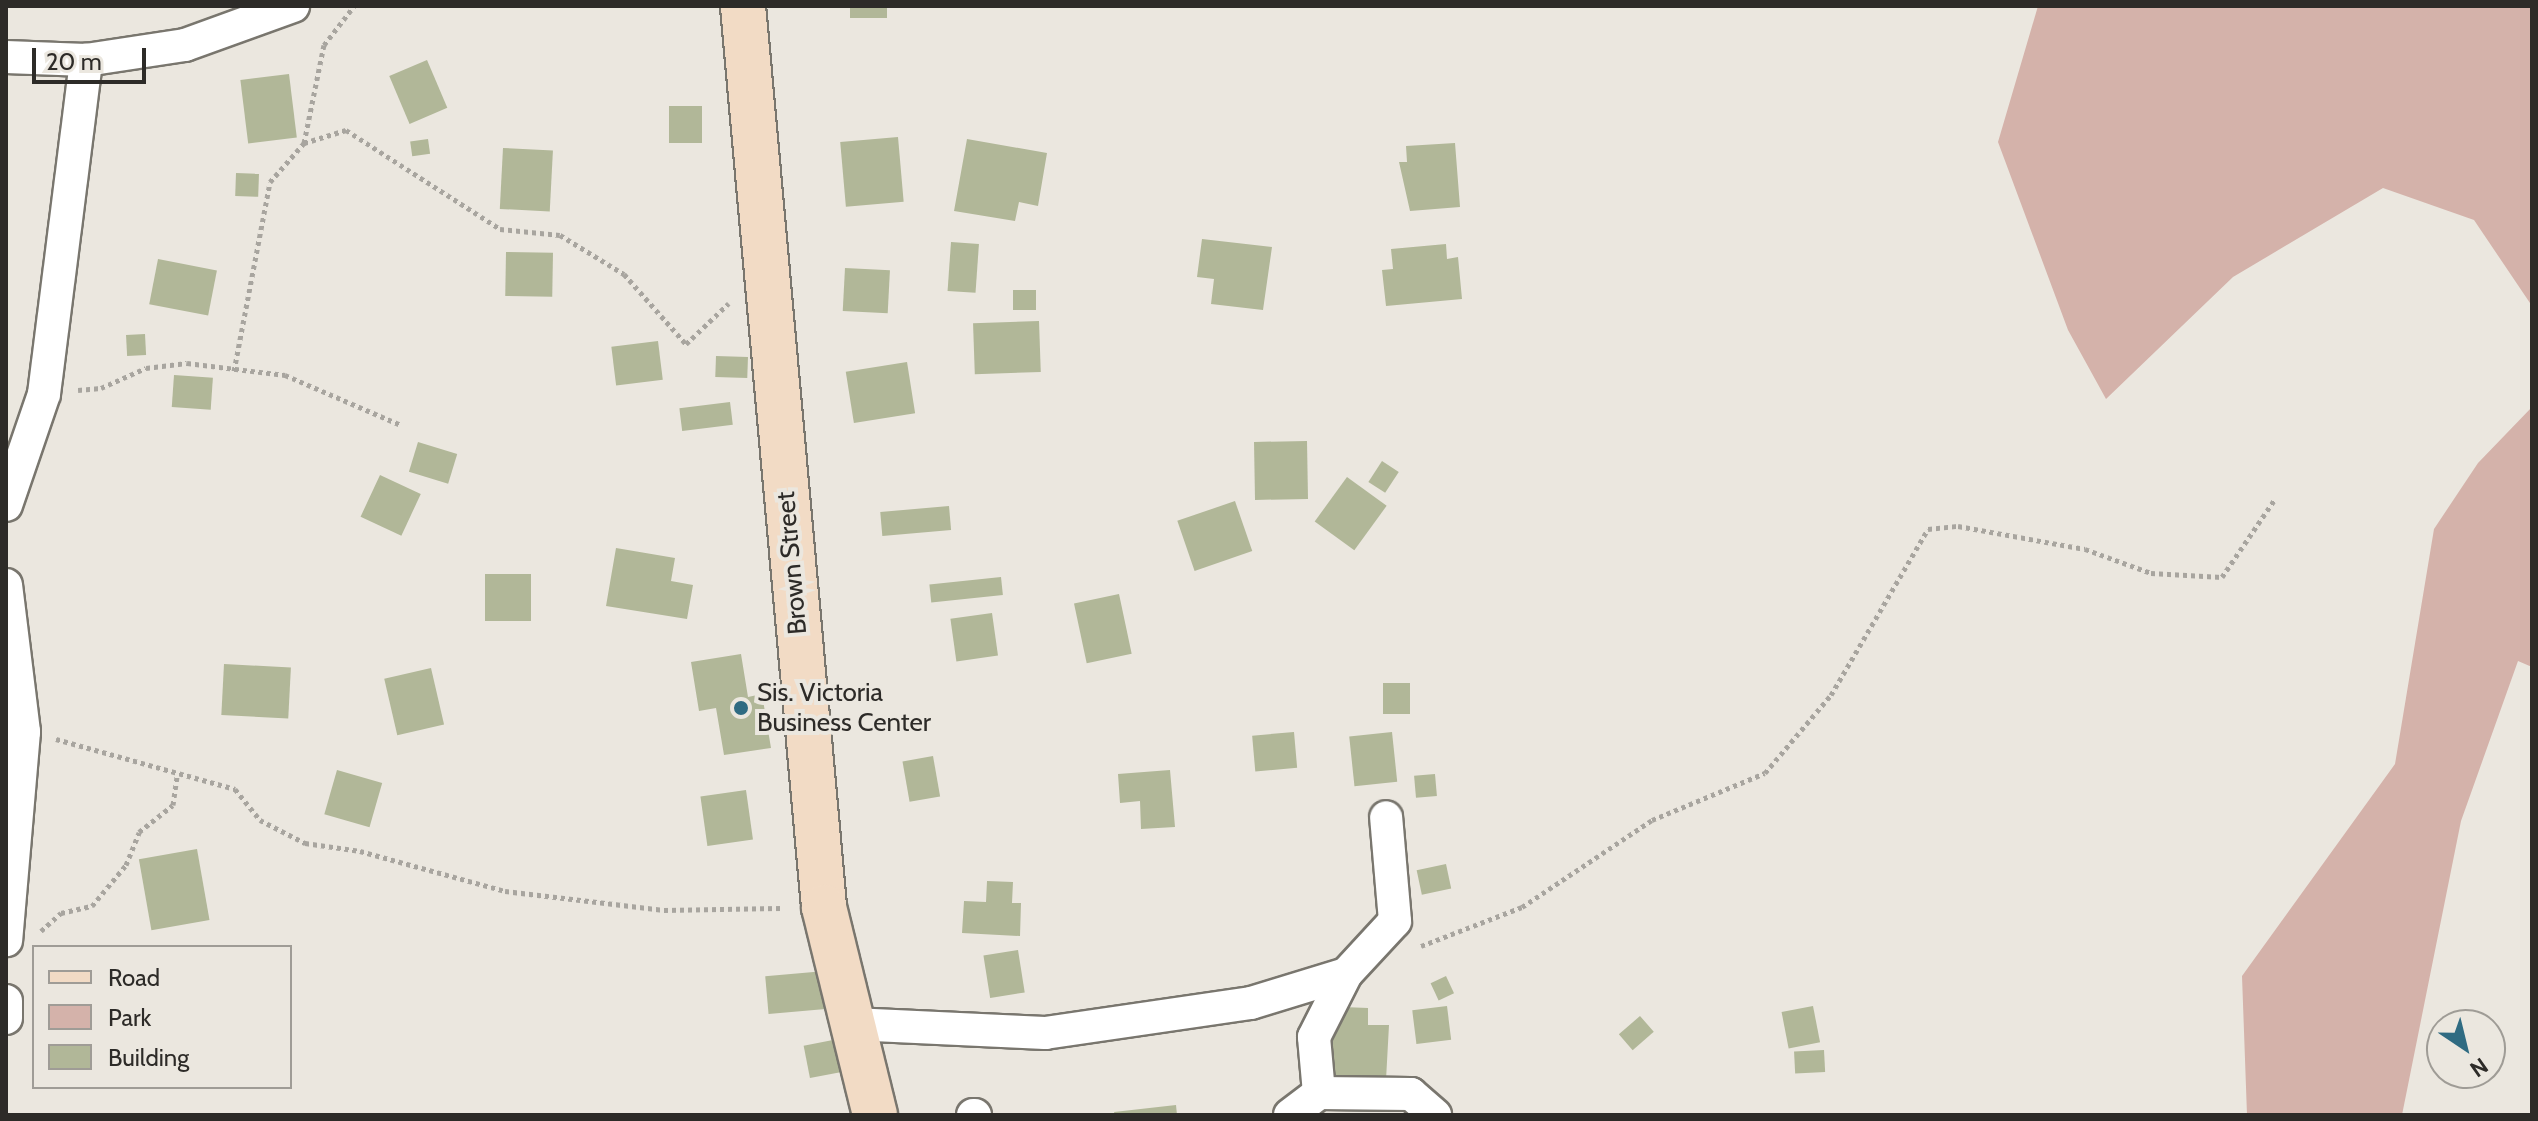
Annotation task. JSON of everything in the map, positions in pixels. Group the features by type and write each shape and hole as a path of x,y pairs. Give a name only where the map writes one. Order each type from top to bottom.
{"street":[{"path":"6,57 86,60 185,45 293,6"},
{"name":"Brown Street","path":"743,6 763,265 824,907 875,1115"},
{"path":"6,505 44,394 86,60"},
{"path":"6,585 24,732 17,941"},
{"path":"1319,1093 1314,1037 1346,974 1395,921 1386,817"},
{"path":"852,1024 1045,1033 1251,1003 1346,974"},
{"path":"6,1001 6,1018"},
{"path":"1290,1115 1319,1093 1411,1094 1435,1115"}],"path":[{"path":"234,371 270,182 304,143 324,45 354,6"},
{"path":"304,143 346,130 500,229 560,235 624,274 686,344 763,265"},
{"path":"44,394 101,388 146,368 187,363 285,375 401,425"},
{"path":"1404,952 1522,907 1652,820 1765,773 1831,695 1928,529 1958,526 2085,549 2151,573 2222,577 2275,499"},
{"path":"24,732 177,776 235,789 260,820 305,843 360,851 505,891 664,910 824,907"},
{"path":"17,941 61,913 92,906 126,865 139,832 173,805 177,776"}],"green space":[{"path":"2038,6 2532,6 2532,306 2474,220 2383,188 2233,277 2106,399 2068,330 1998,142"},
{"path":"2532,407 2532,667 2518,661 2461,821 2402,1115 2247,1115 2242,976 2395,764 2434,529 2478,463"}],"building":[{"path":"850,6 887,6 887,18 850,18"},
{"path":"427,60 447,108 410,124 389,76"},
{"path":"289,74 297,138 248,143 240,80"},
{"path":"669,106 702,106 702,143 669,143"},
{"path":"898,137 904,202 846,207 840,142"},
{"path":"428,139 430,154 412,156 410,142"},
{"path":"967,139 1047,153 1038,206 1019,202 1015,221 954,211"},
{"path":"1455,143 1460,207 1410,211 1399,162 1407,162 1406,146"},
{"path":"503,148 553,151 550,212 500,209"},
{"path":"236,173 259,174 258,197 235,196"},
{"path":"1202,239 1272,247 1263,310 1211,304 1214,279 1197,277"},
{"path":"951,242 979,244 976,293 948,291"},
{"path":"1446,244 1447,259 1458,257 1462,299 1386,306 1382,270 1393,269 1391,249"},
{"path":"506,252 553,253 552,297 505,296"},
{"path":"158,259 217,270 208,316 149,304"},
{"path":"845,268 890,270 888,313 843,311"},
{"path":"1013,290 1036,290 1036,310 1013,310"},
{"path":"1039,321 1041,372 975,374 973,323"},
{"path":"145,334 146,355 127,356 126,335"},
{"path":"658,341 663,380 616,385 611,347"},
{"path":"716,356 748,357 747,378 715,377"},
{"path":"907,362 915,413 854,423 846,372"},
{"path":"174,375 213,378 211,410 172,407"},
{"path":"730,402 733,425 682,431 679,408"},
{"path":"1307,441 1308,499 1255,500 1254,442"},
{"path":"418,442 457,454 448,484 409,472"},
{"path":"1382,461 1399,472 1385,493 1368,482"},
{"path":"380,475 421,494 401,536 361,517"},
{"path":"1347,477 1387,506 1354,550 1315,521"},
{"path":"1235,501 1252,551 1195,571 1177,521"},
{"path":"949,506 951,530 882,536 880,512"},
{"path":"616,548 675,558 671,581 693,585 687,619 606,606"},
{"path":"485,574 531,574 531,621 485,621"},
{"path":"1001,577 1003,595 931,602 929,585"},
{"path":"1119,594 1132,654 1087,663 1074,604"},
{"path":"992,613 998,656 956,661 950,619"},
{"path":"741,654 748,697 762,694 771,748 724,755 716,708 699,711 691,662"},
{"path":"224,664 291,668 288,718 221,715"},
{"path":"431,668 444,725 397,735 384,679"},
{"path":"1383,683 1410,683 1410,714 1383,714"},
{"path":"1294,732 1297,768 1255,772 1252,736"},
{"path":"1392,732 1397,782 1354,786 1349,736"},
{"path":"933,756 940,796 910,802 902,761"},
{"path":"337,770 382,783 369,827 324,814"},
{"path":"1170,770 1175,827 1141,829 1140,801 1120,803 1118,774"},
{"path":"1435,774 1437,796 1416,798 1414,776"},
{"path":"746,790 753,840 707,846 700,796"},
{"path":"197,849 210,920 151,930 139,859"},
{"path":"1446,864 1451,888 1422,895 1417,870"},
{"path":"987,881 1013,882 1012,903 1021,903 1020,936 962,933 964,901 986,902"},
{"path":"1018,950 1025,992 990,998 983,955"},
{"path":"825,971 828,1009 769,1014 765,976"},
{"path":"1446,976 1454,993 1439,1000 1431,983"},
{"path":"1447,1006 1451,1040 1416,1044 1412,1010"},
{"path":"1813,1006 1820,1042 1789,1048 1782,1012"},
{"path":"1343,1007 1368,1008 1368,1025 1389,1025 1386,1080 1331,1078 1333,1015 1343,1016"},
{"path":"1640,1016 1654,1032 1633,1050 1619,1034"},
{"path":"838,1039 844,1071 810,1078 804,1046"},
{"path":"1824,1050 1825,1072 1795,1074 1794,1052"},
{"path":"1176,1105 1177,1115 1115,1115 1114,1112"}],"place":[{"name":"Sis. Victoria Business Center","path":"741,708"}]}
